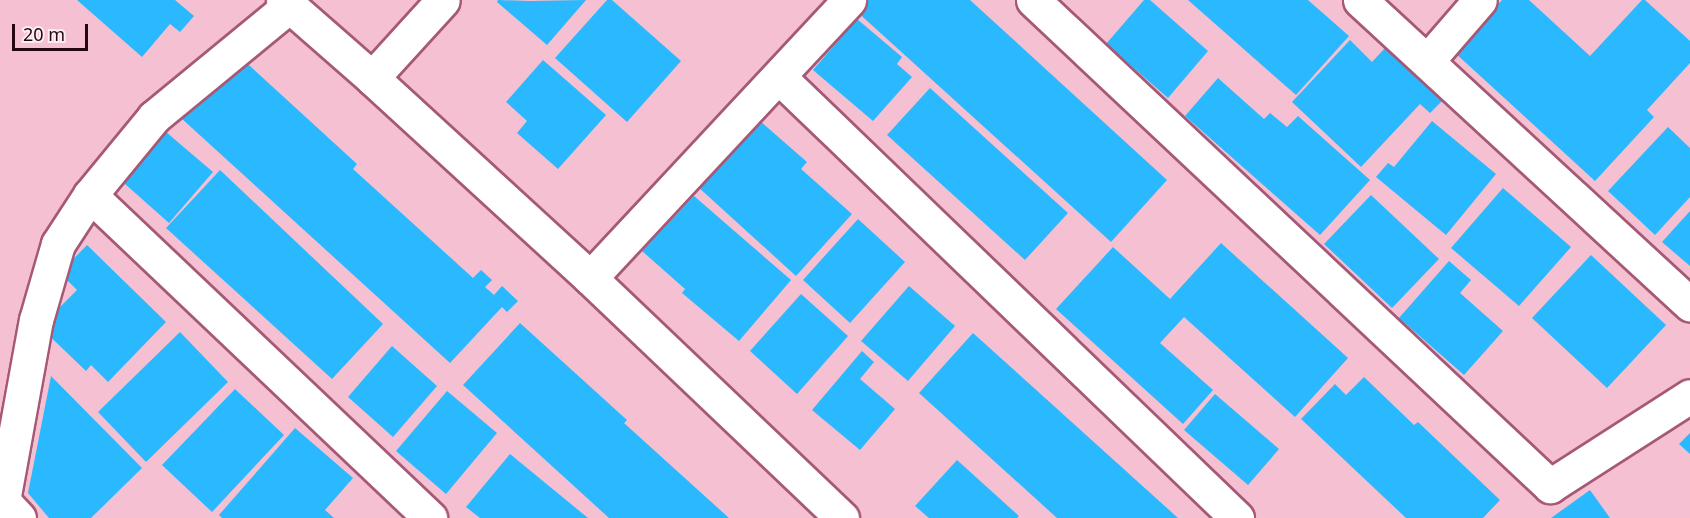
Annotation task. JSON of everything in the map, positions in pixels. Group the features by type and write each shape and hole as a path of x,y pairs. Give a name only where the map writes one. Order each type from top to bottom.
{"street":[{"path":"372,78 443,0"},
{"path":"590,278 849,0"},
{"path":"1034,0 1550,486 1690,396"},
{"path":"1360,0 1428,60 1690,304"},
{"path":"1428,60 1480,0"},
{"path":"19,518 3,501 36,320 58,244 90,195 154,117 286,3 372,78 590,278 842,518"},
{"path":"779,77 1237,518"},
{"path":"90,195 430,518"}],"building":[{"path":"77,0 175,0 194,16 180,32 170,24 142,57"},
{"path":"498,0 586,0 547,45 497,2"},
{"path":"607,0 612,0 681,61 627,122 555,58"},
{"path":"861,0 970,0 1167,180 1111,242 854,9"},
{"path":"1144,0 1150,0 1208,51 1168,98 1106,44"},
{"path":"1188,0 1308,0 1349,36 1296,95"},
{"path":"1502,0 1529,0 1590,56 1642,0 1645,0 1690,41 1690,63 1647,110 1654,117 1595,181 1454,52"},
{"path":"857,19 902,57 897,64 912,77 873,121 813,70"},
{"path":"1350,40 1372,62 1386,47 1442,101 1430,113 1420,104 1361,167 1292,102"},
{"path":"238,55 357,164 353,169 473,278 481,270 492,280 485,287 494,295 502,286 518,301 507,312 502,307 450,363 181,118"},
{"path":"543,60 606,115 558,169 517,133 527,121 506,102"},
{"path":"1218,78 1264,119 1270,113 1287,127 1298,116 1370,180 1320,235 1185,116"},
{"path":"930,88 1068,213 1025,260 887,135"},
{"path":"760,121 807,162 801,169 852,214 796,276 697,186"},
{"path":"1432,121 1496,174 1446,235 1376,177 1388,163 1394,167"},
{"path":"159,126 213,172 169,223 116,176"},
{"path":"1668,127 1690,148 1690,197 1655,235 1608,191"},
{"path":"220,170 383,324 332,379 166,228"},
{"path":"1503,188 1571,247 1519,306 1451,248"},
{"path":"1371,195 1439,259 1392,308 1324,244"},
{"path":"694,196 791,280 739,341 682,293 685,289 642,251"},
{"path":"1690,211 1690,266 1662,242"},
{"path":"858,219 905,262 850,323 803,280"},
{"path":"1221,243 1348,358 1295,417 1184,317 1160,343 1213,390 1183,424 1056,309 1113,247 1170,299"},
{"path":"87,245 166,322 108,382 91,365 86,371 40,327 77,290 60,273"},
{"path":"1591,255 1666,325 1607,388 1532,318"},
{"path":"1449,261 1471,280 1460,293 1503,331 1464,375 1399,318"},
{"path":"909,286 955,326 908,381 861,341"},
{"path":"801,294 848,336 797,394 750,351"},
{"path":"520,323 627,420 624,423 729,518 609,518 463,385"},
{"path":"180,332 228,382 146,462 98,412"},
{"path":"973,333 1178,518 1057,518 919,393"},
{"path":"392,346 437,386 393,437 348,397"},
{"path":"862,351 874,362 860,379 895,409 860,450 812,410"},
{"path":"51,376 142,468 91,518 49,518 28,493"},
{"path":"1364,377 1414,425 1418,422 1500,500 1483,518 1406,518 1301,419 1335,384 1346,395"},
{"path":"235,389 284,435 212,512 162,465"},
{"path":"447,391 497,433 446,494 396,451"},
{"path":"1215,394 1279,449 1248,485 1184,430"},
{"path":"295,428 353,478 325,510 334,518 222,518 219,515"},
{"path":"1690,433 1690,454 1679,444"},
{"path":"510,454 588,518 480,518 466,507"},
{"path":"957,460 1019,516 1017,518 929,518 915,506"},
{"path":"1590,490 1610,518 1551,518"}]}
